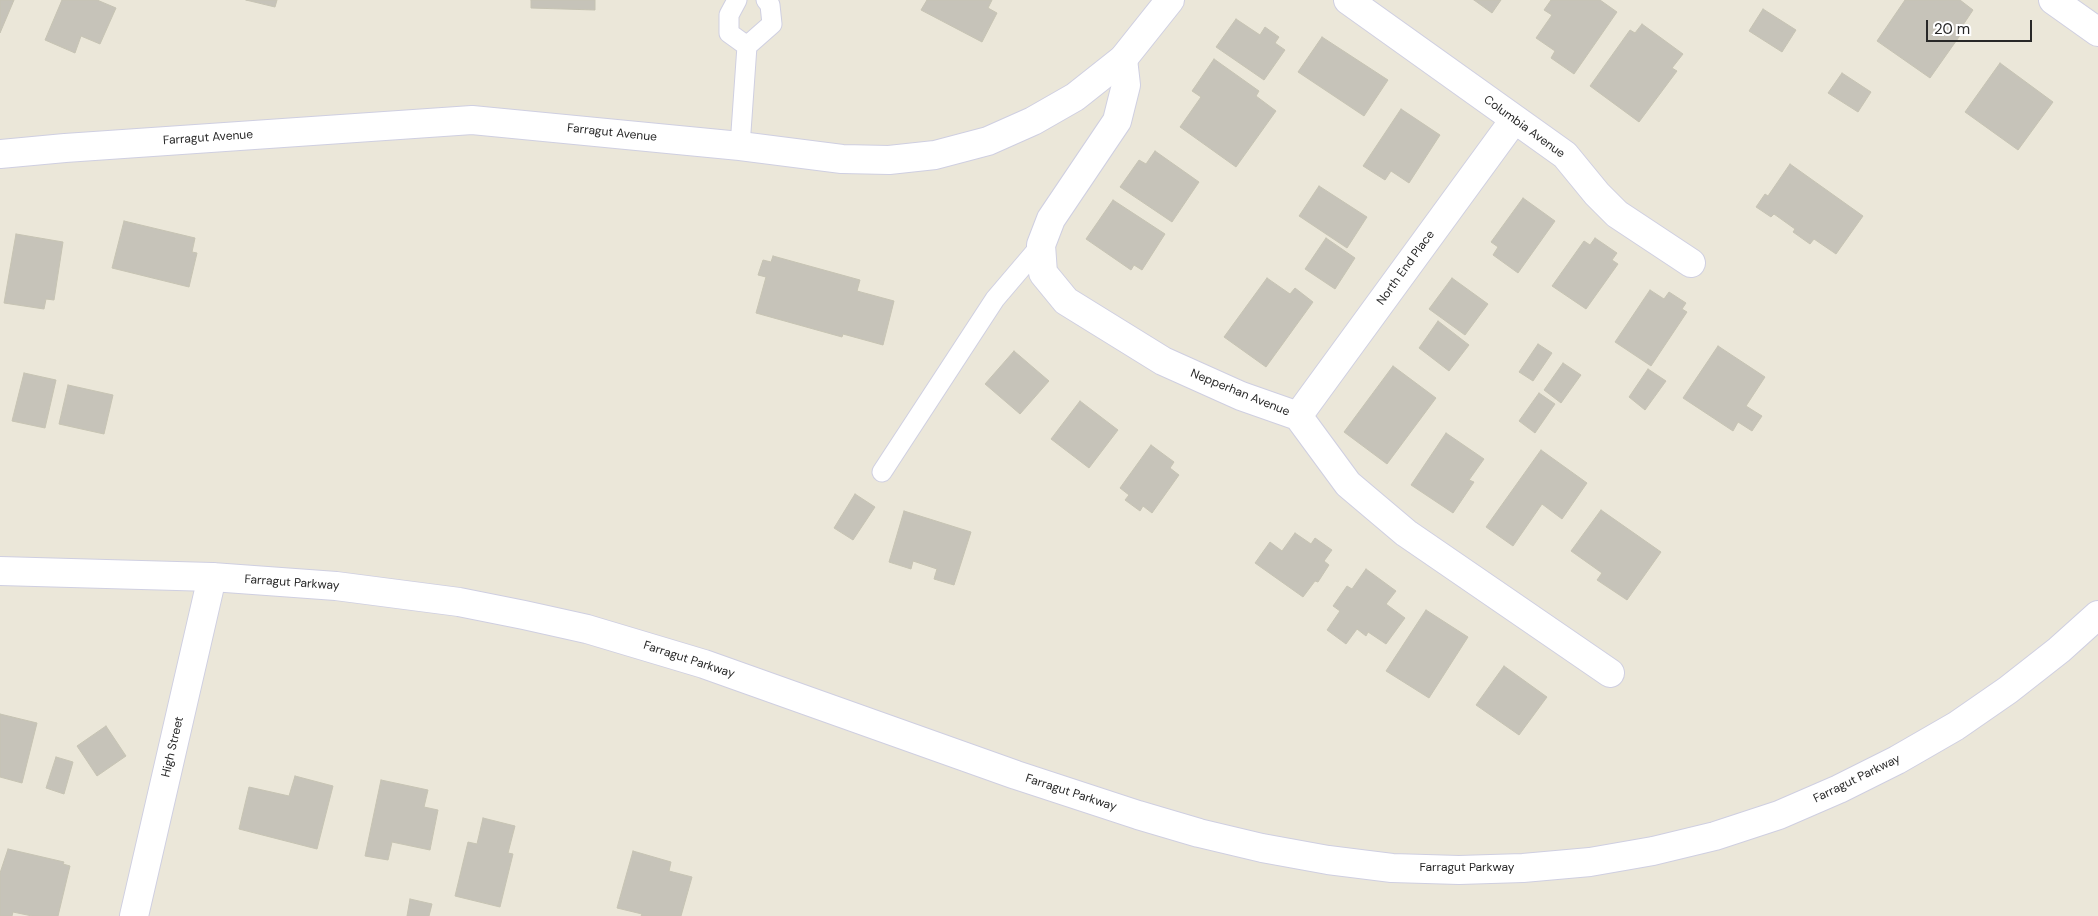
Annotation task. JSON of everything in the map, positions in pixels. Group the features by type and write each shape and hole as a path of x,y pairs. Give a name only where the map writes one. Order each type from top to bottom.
{"street":[{"name":"Farragut Avenue","path":"0,154 75,147 472,120 740,146 842,159 889,160 935,155 988,142 1033,121 1075,97 1124,59 1170,0"},
{"name":"Columbia Avenue","path":"1348,0 1514,120 1566,155 1597,194 1617,214 1691,263"},
{"path":"2053,0 2098,32"},
{"name":"Nepperhan Avenue","path":"1124,59 1126,85 1117,121 1051,219 1041,245 1042,273 1066,301 1163,361 1242,396 1298,416 1348,484 1406,533 1610,673"},
{"name":"North End Place","path":"1298,416 1514,120"},
{"name":"Farragut Parkway","path":"0,570 212,577 336,586 399,593 496,609 587,629 704,664 1016,775 1199,833 1262,848 1328,860 1392,868 1459,870 1523,868 1590,862 1654,852 1715,836 1778,815 1848,785 1897,760 1956,726 2016,684 2059,650 2098,615"},
{"name":"High Street","path":"134,916 212,577"}],"lane":[{"path":"737,0 729,15 730,33 748,46"},
{"path":"740,146 748,46 772,24 770,5 766,0"},
{"path":"882,472 995,299 1041,245"}],"building":[{"path":"0,0 14,0 0,33"},
{"path":"62,0 97,0 116,8 100,44 81,36 75,53 45,40"},
{"path":"246,0 277,0 275,7"},
{"path":"531,0 595,0 595,10 531,8"},
{"path":"927,0 992,0 988,8 997,13 982,42 921,10"},
{"path":"1474,0 1501,0 1492,13"},
{"path":"1551,0 1600,0 1617,12 1574,74 1551,58 1555,51 1536,38 1552,15 1544,10"},
{"path":"1905,0 1960,0 1973,10 1963,25 1966,27 1930,78 1877,41"},
{"path":"1763,9 1796,30 1782,52 1749,31"},
{"path":"1236,19 1260,35 1265,27 1279,37 1275,43 1285,50 1264,80 1216,47"},
{"path":"1642,24 1683,54 1672,68 1677,71 1639,122 1590,86 1630,30 1635,33"},
{"path":"1322,37 1388,80 1364,116 1298,72"},
{"path":"1214,59 1259,91 1256,96 1276,111 1236,167 1180,127 1201,97 1192,91"},
{"path":"2000,63 2053,102 2018,150 1965,112"},
{"path":"1842,73 1871,92 1858,112 1828,93"},
{"path":"1401,109 1440,135 1409,183 1391,171 1385,180 1363,166"},
{"path":"1155,151 1199,182 1172,222 1120,187 1139,160 1146,164"},
{"path":"1790,164 1863,216 1836,254 1814,239 1810,244 1793,232 1795,229 1774,214 1771,217 1756,207 1765,194 1768,196"},
{"path":"1319,186 1367,217 1347,248 1299,216"},
{"path":"1523,198 1555,221 1518,273 1493,255 1498,247 1491,242"},
{"path":"1113,200 1165,234 1142,270 1134,265 1131,270 1086,239"},
{"path":"124,221 195,238 192,252 197,253 189,287 112,268"},
{"path":"16,234 63,242 54,300 46,299 44,309 4,303"},
{"path":"1326,238 1355,258 1335,289 1305,269"},
{"path":"1595,238 1617,253 1612,260 1618,264 1586,309 1552,286 1584,241 1590,245"},
{"path":"773,256 860,280 857,291 894,301 883,345 843,334 842,337 756,313 766,277 758,275 763,260 771,262"},
{"path":"1267,278 1290,294 1295,288 1313,302 1266,367 1224,337"},
{"path":"1452,278 1488,304 1465,335 1429,309"},
{"path":"1650,290 1664,299 1669,292 1686,303 1682,309 1687,312 1651,366 1615,342"},
{"path":"1438,321 1469,345 1449,371 1419,348"},
{"path":"1538,344 1552,353 1533,381 1519,372"},
{"path":"1718,346 1765,377 1746,406 1762,416 1752,431 1738,422 1733,431 1683,398"},
{"path":"1014,351 1049,381 1020,414 985,384"},
{"path":"1563,363 1581,375 1561,403 1544,390"},
{"path":"1393,366 1436,398 1387,464 1344,432"},
{"path":"1648,369 1666,381 1645,410 1629,397"},
{"path":"24,373 56,380 45,428 12,421"},
{"path":"68,385 113,395 104,434 59,424"},
{"path":"1539,393 1555,404 1535,433 1519,421"},
{"path":"1080,401 1118,430 1089,468 1051,439"},
{"path":"1446,433 1484,459 1469,480 1474,482 1453,513 1411,485"},
{"path":"1151,445 1174,462 1170,468 1179,475 1152,513 1143,506 1140,511 1125,500 1129,495 1120,488"},
{"path":"1541,450 1587,483 1562,519 1542,504 1513,546 1486,527"},
{"path":"855,494 875,507 853,540 834,528"},
{"path":"1601,510 1661,552 1627,600 1597,580 1602,573 1571,551"},
{"path":"904,511 971,532 954,585 934,579 937,569 913,561 911,569 889,562"},
{"path":"1295,533 1311,544 1315,538 1332,550 1324,561 1329,565 1318,582 1315,581 1303,597 1255,563 1270,542 1282,551"},
{"path":"1366,569 1396,591 1386,604 1405,618 1386,644 1368,632 1366,636 1357,629 1346,644 1327,630 1340,611 1333,606 1347,586 1352,589"},
{"path":"1426,610 1468,637 1429,698 1386,671"},
{"path":"1504,666 1547,697 1519,735 1476,705"},
{"path":"0,714 37,723 22,783 0,777"},
{"path":"106,726 126,756 97,776 77,746"},
{"path":"56,757 73,762 64,794 46,788"},
{"path":"295,776 333,786 317,849 239,829 249,787 289,796"},
{"path":"381,780 428,790 424,807 438,810 430,850 392,842 388,860 365,856"},
{"path":"483,818 515,826 508,853 513,854 500,907 455,896 468,842 477,844"},
{"path":"8,849 64,862 63,864 70,866 58,916 32,916 13,912 12,916 0,916 0,873"},
{"path":"633,851 671,862 669,871 692,877 681,916 641,916 642,914 617,908"},
{"path":"410,899 432,904 429,916 407,916"}]}
